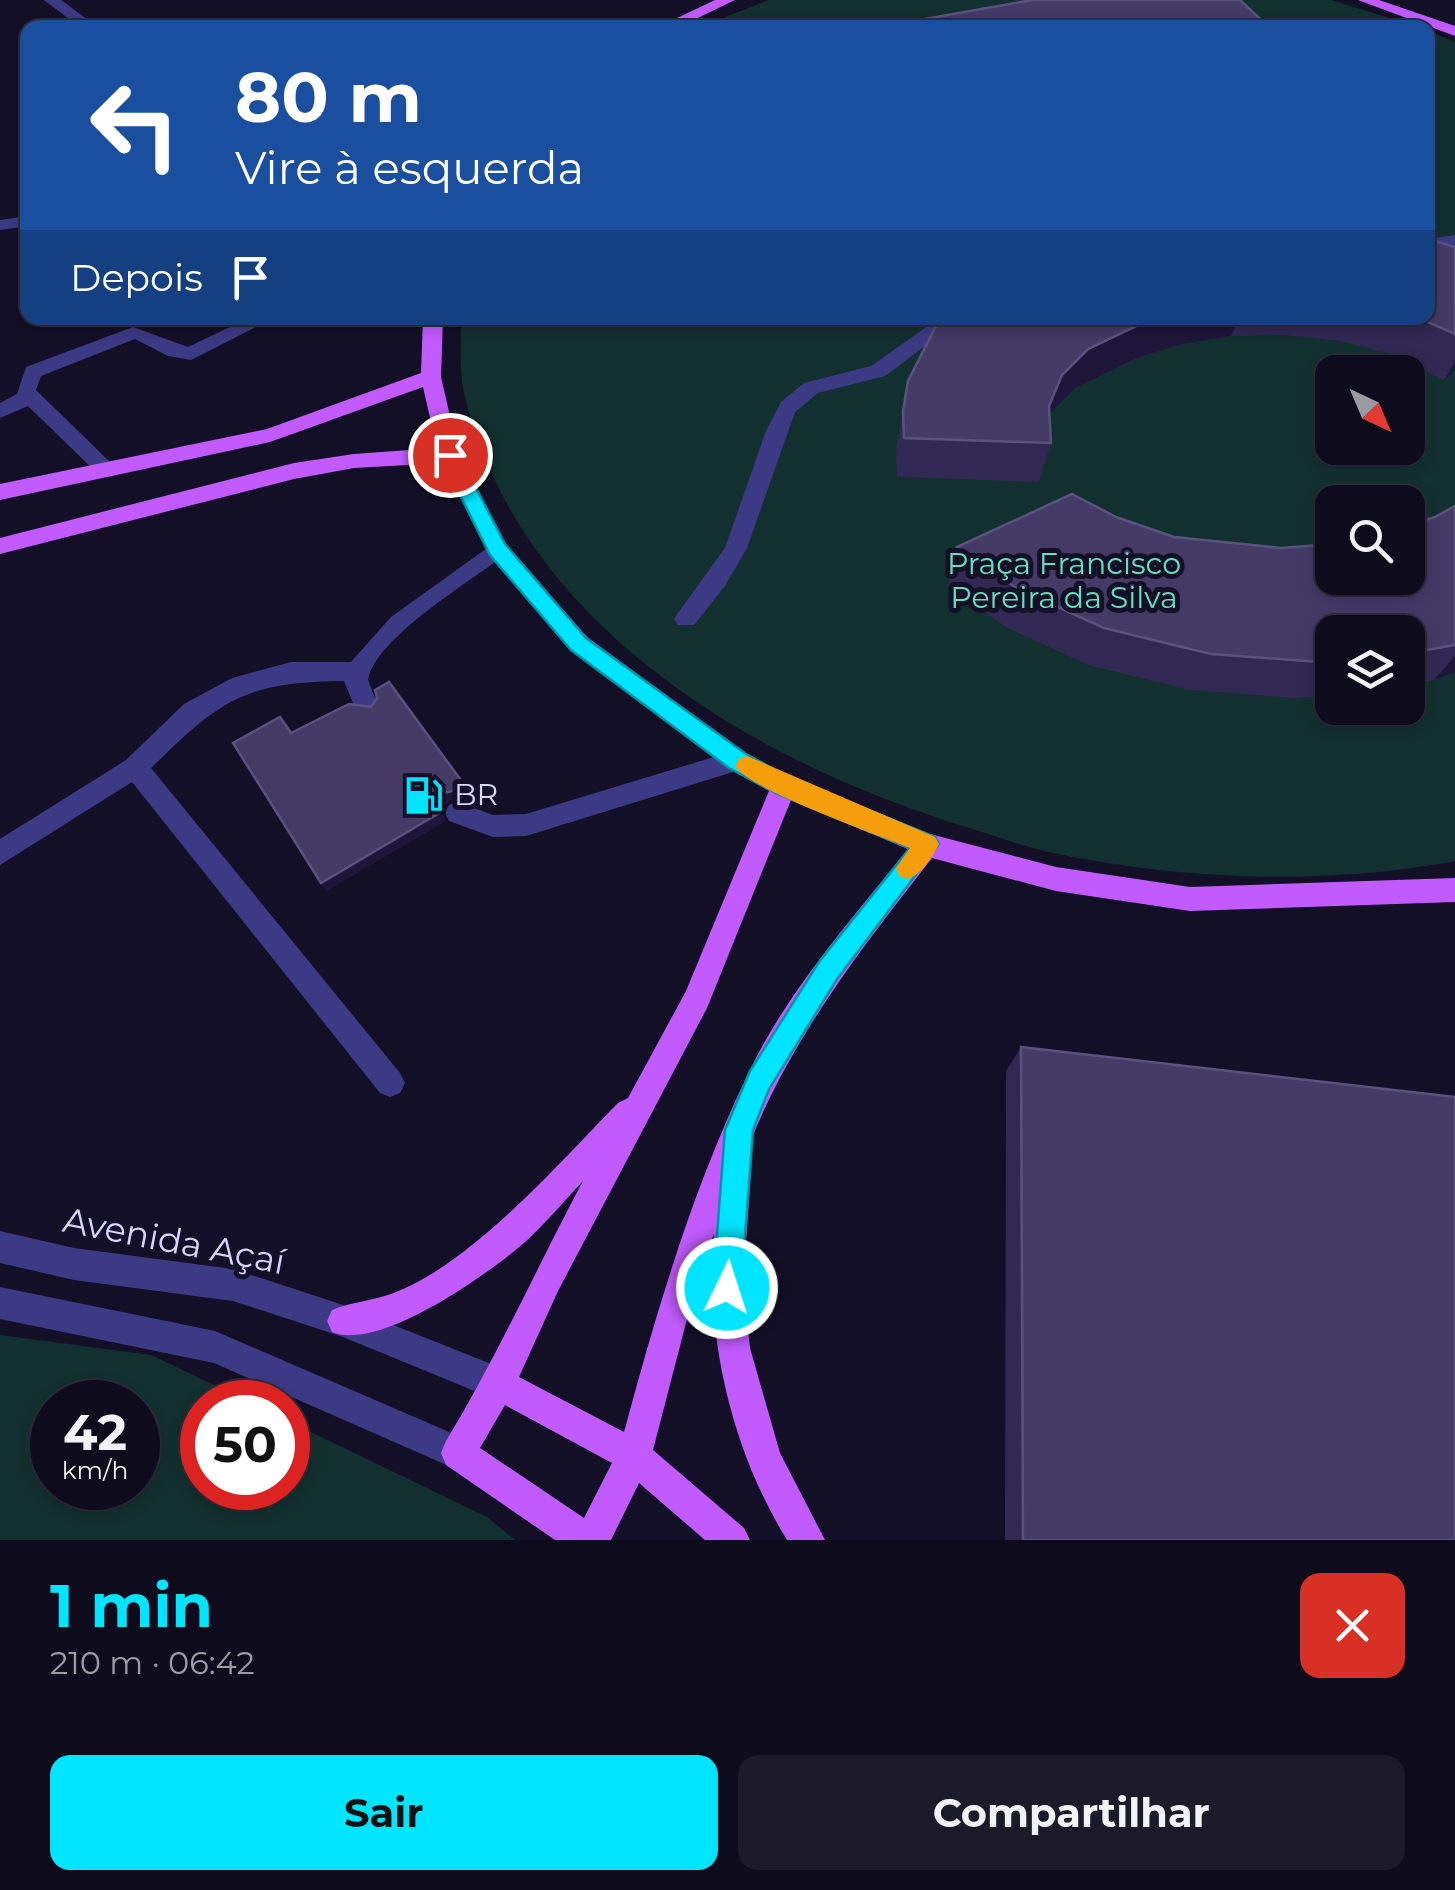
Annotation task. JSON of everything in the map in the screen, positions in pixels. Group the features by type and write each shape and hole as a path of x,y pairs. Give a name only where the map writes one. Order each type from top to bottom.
{"main road":[{"path":"682,20 728,0"},
{"path":"1365,0 1423,20"},
{"path":"433,325 431,378 450,455 498,549 578,644 738,761 784,786 927,844 1056,879 1190,898 1451,893"},
{"path":"0,492 270,435 431,378"},
{"path":"0,546 294,471 354,461 450,455"},
{"path":"784,786 697,999 547,1280 500,1384 458,1453 589,1540 634,1456 684,1273 760,1080 828,970 927,844"},
{"path":"342,1321 397,1310 500,1242 649,1092"},
{"path":"739,1130 727,1288 740,1380 788,1514 807,1540"},
{"path":"500,1384 634,1456 732,1540"}],"street":[{"path":"51,0 80,20"},
{"path":"104,468 25,390 33,372 122,337 146,333 170,351 191,354 250,325"},
{"path":"686,619 716,582 740,540 785,410 808,389 828,380 872,374 892,364 943,325"},
{"path":"0,411 30,396"},
{"path":"366,706 358,695 357,671 380,640 498,549"},
{"path":"0,853 134,768 193,711 240,686 290,672 357,671"},
{"path":"458,813 492,826 526,825 738,761"},
{"path":"134,768 390,1083"},
{"name":"Avenida Açaí","path":"0,1247 74,1264 233,1285 342,1321 500,1384"},
{"path":"0,1303 236,1354 458,1453"}],"green space":[{"path":"769,0 1331,0 1396,20 718,20"},
{"name":"Praça Francisco Pereira da Silva","path":"1435,34 1455,42 1455,861 1303,877 1149,869 1018,844 888,800 808,765 730,723 657,674 592,616 536,550 493,476 464,393 461,325 1435,325"},
{"path":"0,1335 151,1355 204,1380 180,1380 180,1510 310,1510 310,1432 487,1517 515,1540 0,1540"}],"building":[{"path":"1032,0 1240,0 1261,20 919,20"},
{"path":"1435,241 1455,247 1455,334 1435,325"},
{"path":"1138,325 1088,349 1062,375 1049,406 1051,443 904,438 908,381 935,328"},
{"path":"1072,494 1116,517 1174,537 1281,548 1315,545 1315,595 1425,595 1425,520 1455,506 1455,645 1425,650 1425,615 1315,615 1315,662 1211,654 1104,628 1018,589 957,547"},
{"name":"BR","path":"389,682 471,794 456,790 444,793 438,803 441,812 321,883 233,743 280,717 291,733 349,704 371,707 377,698 375,690"},
{"path":"1021,1047 1455,1097 1455,1540 1023,1540"}],"slow traffic":[{"path":"747,766 784,786 927,844 908,868"}],"place":[{"name":"BR","path":"424,795"}],"route":[{"path":"450,455 498,549 578,644 738,761 784,786 927,844 828,970 760,1080 739,1130 727,1288"}]}
